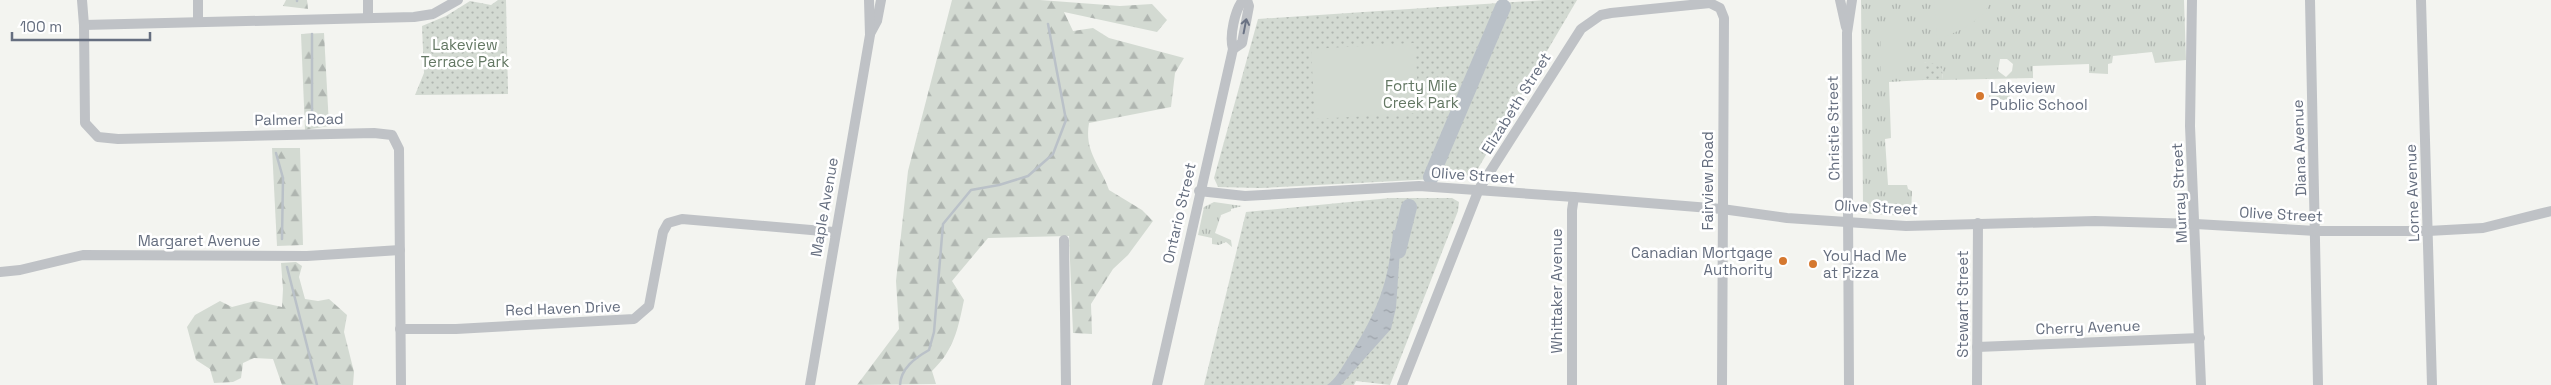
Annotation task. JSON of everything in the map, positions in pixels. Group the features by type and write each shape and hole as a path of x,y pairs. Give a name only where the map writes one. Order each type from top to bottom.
{"street":[{"name":"Palmer Road","path":"82,0 85,123 98,137 128,139 374,133 392,136 399,149 401,385"},
{"path":"198,0 198,22"},
{"path":"368,0 368,18"},
{"path":"84,25 414,17 433,14 458,0"},
{"name":"Maple Avenue","path":"810,385 834,232 870,35 869,0"},
{"name":"Maple Avenue","path":"870,35 877,21 882,0"},
{"name":"Ontario Street","path":"1157,385 1199,190 1233,49 1231,42 1239,5 1245,0"},
{"name":"Christie Street","path":"1840,0 1847,33"},
{"name":"Christie Street","path":"1849,385 1847,33 1852,0"},
{"name":"Murray Street","path":"2192,0 2190,126 2196,224 2201,385"},
{"name":"Diana Avenue","path":"2310,0 2318,385"},
{"name":"Lorne Avenue","path":"2421,0 2432,385"},
{"name":"Elizabeth Street","path":"1402,385 1479,189 1581,29 1601,15 1611,12 1710,3 1720,8"},
{"name":"Fairview Road","path":"1720,8 1724,24 1722,385"},
{"name":"Olive Street","path":"1199,190 1246,196 1419,186 1479,189 1722,209 1786,218 1906,226 2096,222 2196,224 2316,231 2428,231 2483,228 2551,211"},
{"name":"Whittaker Avenue","path":"1572,385 1572,210 1574,197"},
{"name":"Red Haven Drive","path":"400,329 634,319 649,306 663,232 668,223 682,219 834,232"},
{"name":"Stewart Street","path":"1977,385 1978,223"},
{"path":"1064,240 1066,385"},
{"name":"Margaret Avenue","path":"0,272 20,270 83,255 307,256 400,250"},
{"name":"Cherry Avenue","path":"1977,347 2200,338"}],"green space":[{"path":"286,0 307,0 308,9 283,6"},
{"name":"Lakeview Terrace Park","path":"498,0 506,0 508,94 415,95 424,73 422,26 446,16 470,1 491,5"},
{"path":"952,0 1040,0 1120,6 1152,4 1167,20 1157,32 1064,12 1073,31 1093,28 1109,38 1184,58 1175,73 1171,107 1089,123 1088,133 1091,150 1109,190 1142,210 1153,221 1128,255 1113,269 1091,304 1092,334 1073,333 1069,236 988,238 952,281 964,300 957,330 950,347 932,371 936,384 857,385 899,329 896,281 908,171"},
{"name":"Forty Mile Creek Park","path":"1546,0 1577,0 1473,177 1261,188 1218,187 1214,178 1258,19"},
{"path":"1861,0 2184,0 2186,60 2155,63 2152,52 2113,56 2112,63 2108,64 2108,74 2089,73 2089,64 2033,66 2033,78 1943,80 1942,69 1924,62 1924,80 1889,82 1891,138 1885,139 1888,185 1907,185 1908,189 1912,191 1911,216 1870,214 1866,212 1863,204","holes":["2000,59 2007,59 2013,64 2012,71 2006,77 1998,71"]},
{"path":"1934,0 1992,0 1982,14 1969,25 1937,39"},
{"path":"1881,28 1905,28 1905,78 1881,78"},
{"path":"324,33 329,126 305,130 301,34"},
{"path":"1415,43 1419,113 1315,119 1311,49"},
{"path":"1924,62 1935,64 1942,69 1943,80 1924,80"},
{"path":"2010,89 2010,100 1989,100 1989,90"},
{"path":"272,148 300,148 303,245 277,246"},
{"path":"1390,198 1452,198 1459,202 1458,211 1390,385 1356,381 1354,385 1204,385 1246,212"},
{"path":"1214,202 1242,206 1231,209 1231,211 1221,215 1215,233 1231,240 1232,247 1226,242 1219,245 1212,244 1212,238 1198,235 1204,207"},
{"path":"296,262 302,266 299,277 305,299 318,301 329,299 347,315 344,332 354,372 353,385 282,385 273,359 254,358 243,363 241,378 233,382 214,383 210,369 196,360 187,327 195,315 220,301 232,307 255,301 282,307 281,263"}],"water":[{"path":"1393,230 1409,232 1408,238 1400,250 1396,308 1391,329 1341,385 1327,385 1341,369 1374,312 1385,282"}],"waterway":[{"path":"1431,177 1503,7"},
{"path":"900,385 906,369 914,360 929,350 934,332 943,224 971,190 999,185 1028,176 1053,154 1066,120 1048,24"},
{"path":"312,34 312,120"},
{"path":"276,153 283,178 282,239"},
{"path":"1398,251 1409,207"},
{"path":"287,267 317,385"}],"place":[{"name":"Lakeview Public School","path":"1980,96"},
{"name":"Canadian Mortgage Authority","path":"1783,261"},
{"name":"You Had Me at Pizza","path":"1813,264"}]}
